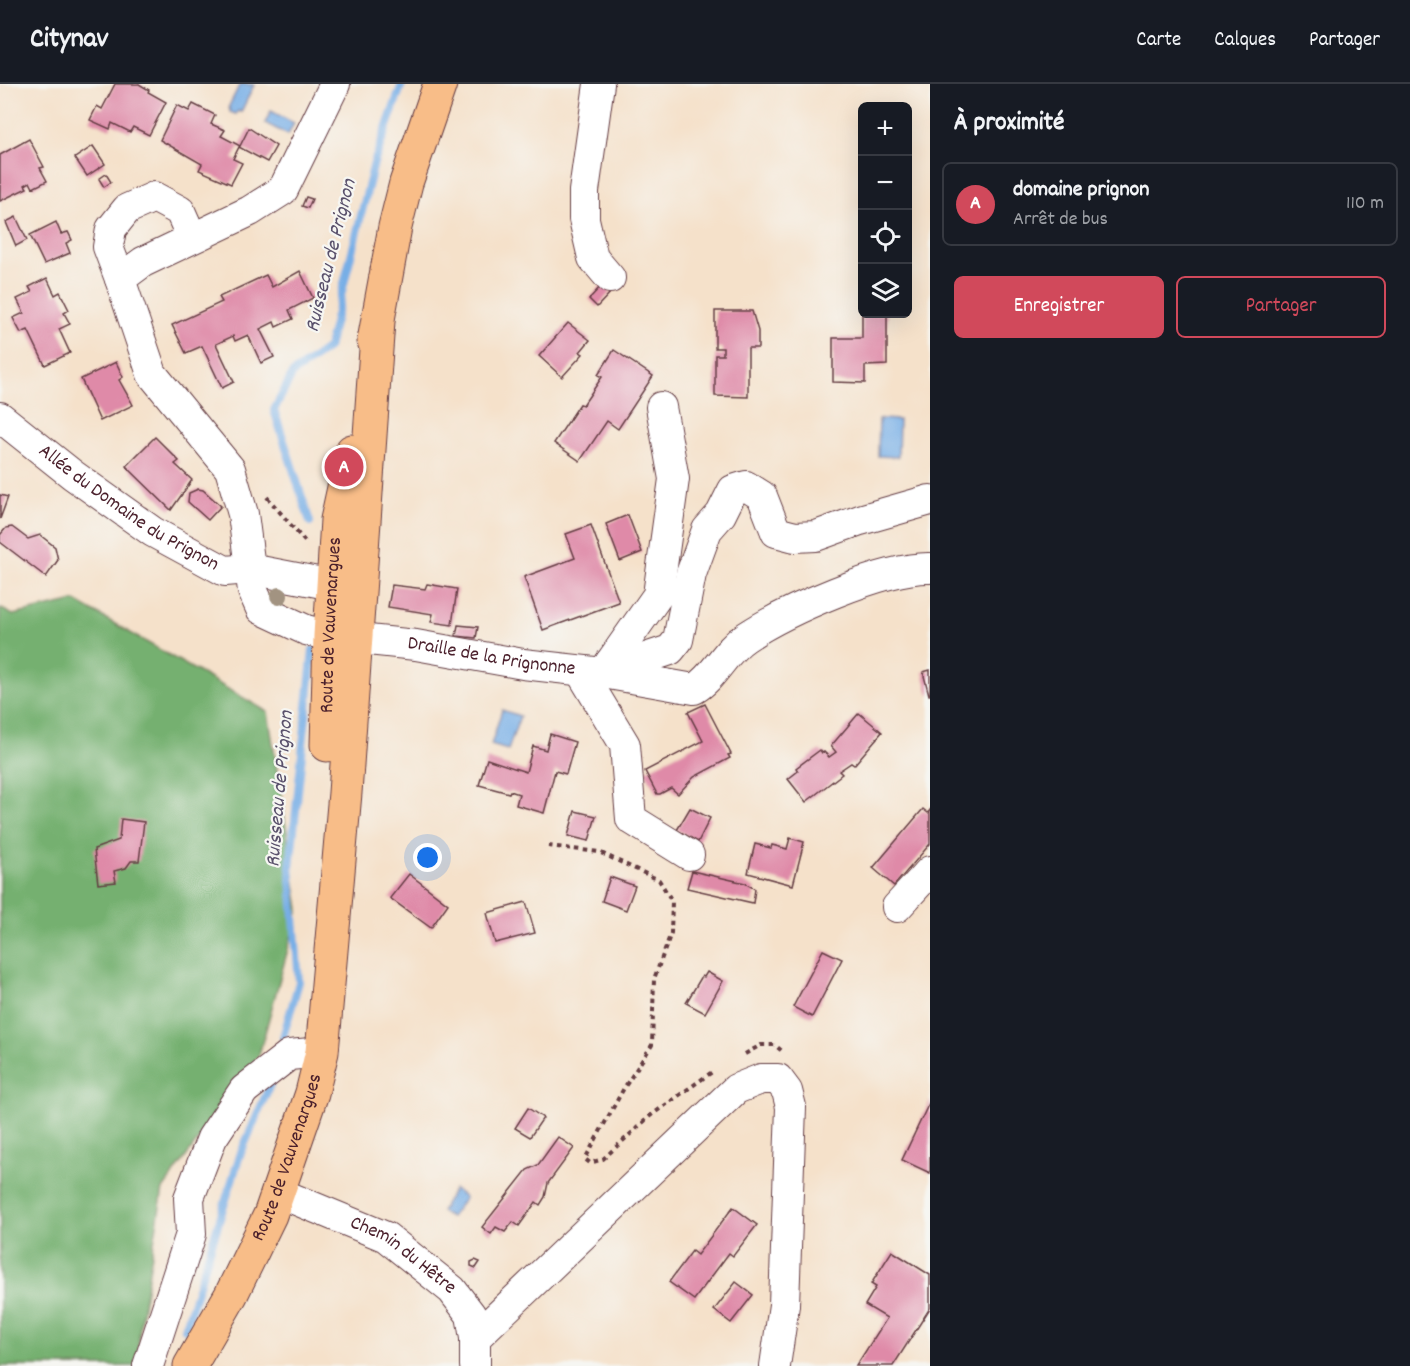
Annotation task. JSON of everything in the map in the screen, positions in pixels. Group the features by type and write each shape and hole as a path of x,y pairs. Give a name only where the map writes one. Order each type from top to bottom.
{"main road":[{"name":"Route de Vauvenargues","path":"330,635 322,583 338,520 395,227 406,183 440,84"},
{"name":"Route de Vauvenargues","path":"190,1366 231,1295 270,1215 312,1093 322,1052 332,933 325,795 330,635 378,321"}],"street":[{"path":"120,279 143,262 250,211 283,190 335,84"},
{"path":"599,84 584,191 584,219 593,258 610,278"},
{"name":"Allée du Domaine du Prignon","path":"0,417 73,475 153,532 225,571 250,569 243,514 230,469 152,374 108,247 111,229 127,209 154,197 180,211 192,238"},
{"path":"598,669 658,595 674,479 660,407"},
{"path":"598,669 670,650 678,640 691,574 707,530 721,514 733,490 746,486 762,496 776,532 795,537 816,536 860,520 930,500"},
{"path":"598,669 694,688 705,683 724,656 745,638 811,603 880,577 918,567 930,568"},
{"path":"250,569 322,583"},
{"name":"Draille de la Prignonne","path":"250,569 253,591 261,609 330,635 416,645 523,664 598,669 625,746 631,819 689,855"},
{"path":"897,907 930,871"},
{"path":"148,1366 191,1234 189,1198 212,1138 244,1090 289,1054 322,1052"},
{"path":"475,1352 736,1089 761,1079 778,1078 787,1091 791,1107 784,1305 775,1366"},
{"name":"Chemin du Hêtre","path":"278,1192 386,1237 452,1290 471,1315 475,1352"}],"path":[{"path":"266,496 310,548"},
{"path":"548,846 599,852 659,880 672,901 671,933 654,980 652,1045 624,1088 585,1159 590,1163 603,1159 650,1116 714,1071"},
{"path":"742,1056 761,1045 775,1045 788,1056 778,1078"}],"green space":[{"path":"75,601 268,712 299,909 259,1055 163,1189 141,1319 136,1366 0,1366 0,608 13,615"}],"water":[{"path":"240,84 254,85 241,112 238,111 236,114 230,112 229,106"},
{"path":"271,111 294,123 288,135 265,123"},
{"path":"879,419 899,420 898,457 878,456"},
{"path":"502,710 520,716 508,750 491,745"},
{"path":"454,1189 465,1198 451,1217 441,1212"}],"building":[{"path":"115,84 139,84 166,102 149,135 133,127 130,132 112,123 110,129 90,120 97,106 102,109"},
{"path":"193,104 215,115 211,124 225,130 221,136 240,146 249,128 276,146 267,162 239,147 233,159 242,163 231,184 199,170 202,164 160,140 177,105 189,111"},
{"path":"29,139 44,167 40,168 47,181 33,188 30,182 25,185 27,188 0,201 0,155"},
{"path":"93,146 105,164 87,176 75,158"},
{"path":"106,174 111,182 104,187 99,179"},
{"path":"306,197 312,199 308,208 302,206"},
{"path":"16,217 27,240 16,246 6,222"},
{"path":"56,222 61,234 68,232 72,240 66,243 70,253 44,264 30,235"},
{"path":"300,271 313,298 289,310 293,319 276,327 274,322 260,329 274,357 261,363 248,335 235,341 233,336 216,344 234,382 222,388 202,346 186,353 172,325 222,302 219,297 266,275 272,287"},
{"path":"47,278 55,295 60,292 69,310 64,313 70,324 59,329 70,353 45,365 28,330 21,333 13,318 24,313 17,299 32,292 29,287"},
{"path":"602,285 611,292 597,307 589,299"},
{"path":"715,311 752,311 758,331 758,348 748,348 748,397 715,396 715,355 723,355 723,348 715,348"},
{"path":"862,318 887,318 887,365 865,366 865,383 833,382 833,338 862,338"},
{"path":"568,323 590,340 580,352 583,354 562,377 539,356"},
{"path":"614,350 653,376 618,429 607,421 580,461 554,443 580,404 583,405 602,377 598,375"},
{"path":"116,362 123,377 119,380 133,405 100,421 81,379"},
{"path":"155,437 179,461 175,464 192,480 171,510 126,466"},
{"path":"198,489 203,490 221,506 208,520 188,502 189,493"},
{"path":"0,495 8,497 0,519"},
{"path":"628,515 642,552 620,561 606,524"},
{"path":"591,525 619,602 543,630 524,577 575,558 566,534"},
{"path":"12,527 28,539 40,535 55,547 58,560 46,577 0,542 0,535 6,528"},
{"path":"427,584 457,589 452,625 431,622 433,614 388,607 392,585 425,589"},
{"path":"458,625 478,627 476,638 456,636"},
{"path":"930,670 930,695 929,695 923,672"},
{"path":"705,704 731,754 728,755 730,758 694,777 678,794 671,788 657,794 645,771 703,741 688,712"},
{"path":"859,713 882,732 854,765 851,763 839,771 842,774 806,802 788,779 798,771 796,768 820,750 829,757 836,752 831,746"},
{"path":"550,734 575,742 566,774 555,771 544,813 516,805 519,794 479,785 487,759 526,772 533,746 546,750"},
{"path":"690,808 710,818 698,842 677,830"},
{"path":"923,809 928,813 930,810 930,844 894,886 873,868"},
{"path":"575,811 596,816 589,841 568,836"},
{"path":"121,819 144,822 139,861 131,861 126,868 114,871 116,882 98,884 94,849 119,840"},
{"path":"790,838 804,842 793,885 748,873 755,844 787,849"},
{"path":"692,871 745,883 755,889 753,903 687,888"},
{"path":"409,874 448,904 431,928 390,898"},
{"path":"610,877 635,886 626,910 602,901"},
{"path":"526,902 535,933 495,943 487,913"},
{"path":"823,950 842,959 812,1017 793,1007"},
{"path":"707,972 723,981 705,1013 686,1003 702,976 704,977"},
{"path":"930,1101 930,1173 902,1160"},
{"path":"528,1108 543,1118 530,1137 515,1128"},
{"path":"558,1137 574,1148 548,1183 545,1197 540,1205 536,1202 519,1226 513,1222 505,1232 496,1227 491,1234 482,1227 527,1170 538,1165"},
{"path":"733,1207 757,1225 733,1256 729,1253 694,1300 669,1282 692,1251 697,1255"},
{"path":"892,1251 930,1275 930,1308 893,1366 856,1366 887,1318 865,1305 876,1287 871,1284"},
{"path":"475,1260 480,1262 476,1268 471,1266 471,1262"},
{"path":"736,1282 753,1295 731,1323 714,1310"}],"waterway":[{"name":"Ruisseau de Prignon","path":"310,522 274,410 293,373 328,348 374,163 402,84"},
{"name":"Ruisseau de Prignon","path":"283,1037 299,982 290,867 313,650"},
{"name":"Ruisseau de Prignon","path":"185,1329 240,1155 270,1085"}],"place":[{"name":"domaine prignon","path":"344,467"}]}
